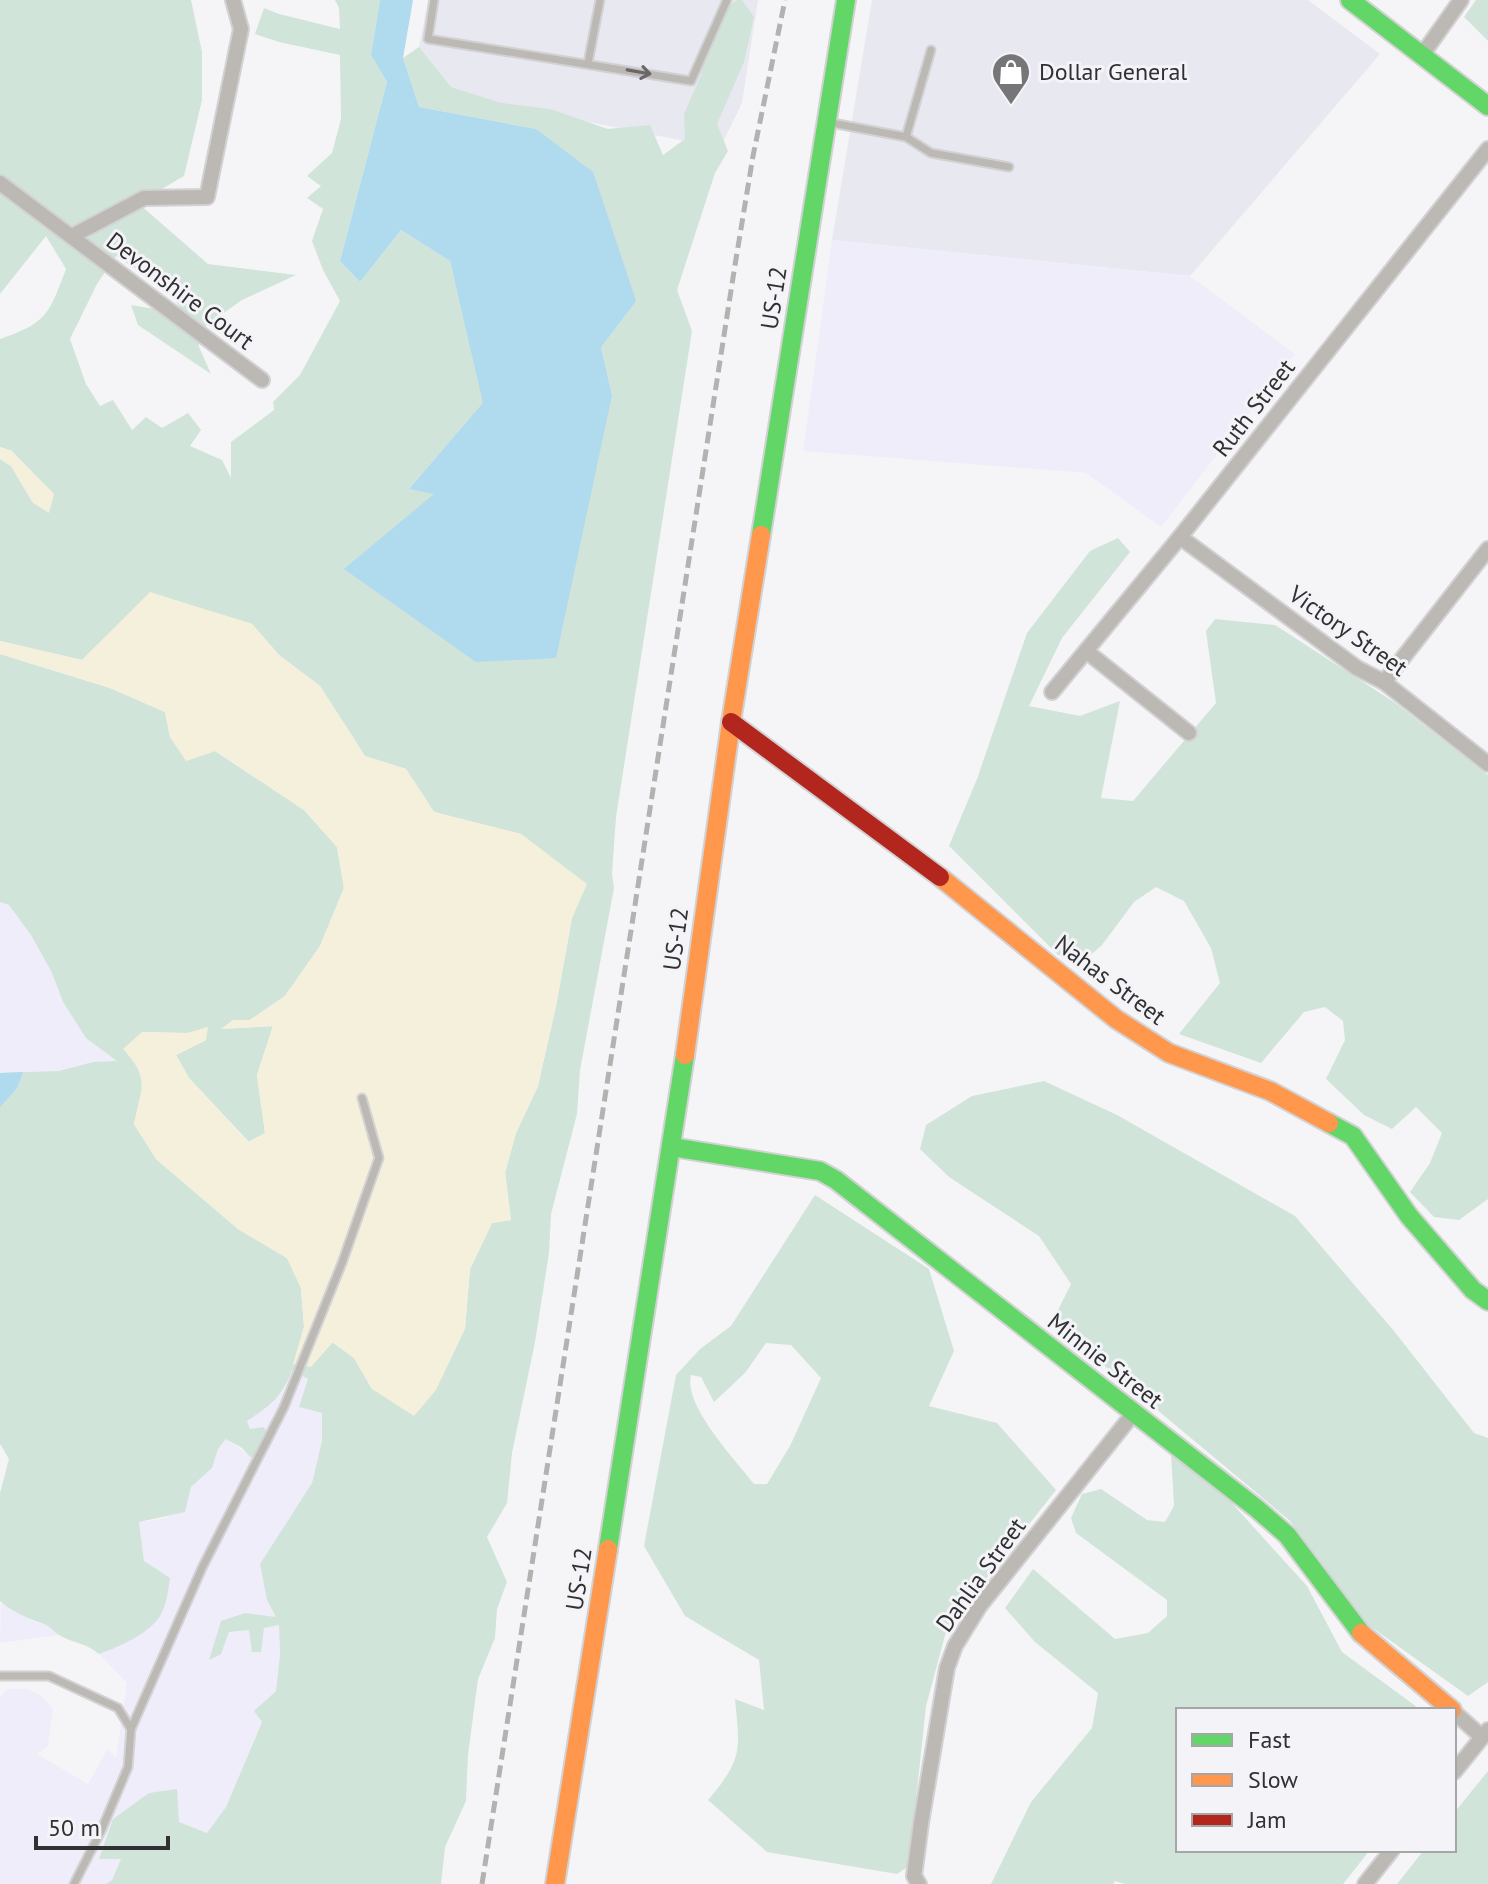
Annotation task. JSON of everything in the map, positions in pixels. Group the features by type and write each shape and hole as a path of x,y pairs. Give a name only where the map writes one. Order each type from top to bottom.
{"street":[{"name":"Devonshire Court","path":"72,236 144,198 207,197 241,29 233,0"},
{"name":"US-12","path":"555,1884 672,1147 731,722 846,0"},
{"path":"1350,0 1488,106"},
{"path":"1422,55 1456,2"},
{"name":"Ruth Street","path":"1052,692 1180,537 1488,149"},
{"name":"Devonshire Court","path":"0,183 262,380"},
{"name":"Victory Street","path":"1180,537 1357,668 1384,682 1488,764"},
{"path":"1384,682 1488,549"},
{"path":"1086,651 1189,733"},
{"name":"Nahas Street","path":"731,722 949,884 1116,1019 1169,1053 1270,1091 1353,1136 1409,1216 1473,1290 1488,1301"},
{"name":"Minnie Street","path":"672,1147 820,1171 836,1180 1256,1508 1287,1535 1358,1631 1449,1708"},
{"name":"Dahlia Street","path":"919,1884 914,1876 921,1823 947,1668 955,1646 979,1607 1133,1414"},
{"name":"Minnie Street","path":"1456,1713 1485,1733"},
{"path":"1456,1769 1485,1733"},
{"path":"1365,1884 1390,1852"}],"lane":[{"path":"434,0 428,39 691,81 727,0"},
{"path":"588,63 600,0"},
{"path":"906,137 931,50"},
{"path":"826,122 906,137 931,153 1009,167"},
{"path":"74,1884 128,1767 131,1729 202,1568 284,1407 342,1263 379,1158 362,1098"},
{"path":"0,1676 49,1676 118,1708 131,1729"}],"shaded area":[{"path":"428,0 758,0 742,103 720,148 423,89 419,47"},
{"path":"872,0 1308,0 1380,54 1190,276 832,240"},
{"path":"832,240 1190,276 1295,354 1161,527 1086,473 803,451"},
{"path":"0,902 9,904 31,935 52,973 63,1002 118,1062 93,1062 59,1071 0,1073"},
{"path":"291,1369 309,1379 299,1407 322,1413 322,1441 312,1483 260,1564 277,1618 245,1613 221,1621 221,1654 229,1632 279,1624 280,1655 276,1691 266,1700 262,1721 226,1807 208,1833 179,1822 99,1858 121,1859 112,1880 106,1884 0,1884 0,1697 7,1689 27,1689 42,1696 53,1709 48,1746 37,1754 88,1784 108,1748 116,1758 127,1683 99,1654 121,1646 144,1561 139,1522 166,1518 191,1487 212,1468 218,1449 227,1439 252,1458 247,1421 272,1404 284,1390"},
{"path":"1,1600 33,1621 47,1625 58,1635 0,1643"}],"green space":[{"path":"0,0 191,0 202,52 202,100 184,176 138,203 208,264 296,275 242,300 197,332 199,347 211,374 138,325 131,305 184,314 169,291 116,256 97,284 70,339 86,384 100,406 113,400 132,430 146,417 162,428 188,413 201,430 190,446 222,460 231,478 231,442 274,410 273,402 300,375 340,301 312,241 323,209 307,198 321,186 307,176 332,153 341,119 340,55 255,34 264,8 340,29 339,8 335,0 380,0 371,55 387,82 340,261 360,282 401,230 450,261 484,403 409,489 435,493 612,395 601,347 536,129 419,107 403,58 419,47 451,87 501,103 550,109 608,129 650,125 663,155 685,139 684,114 701,75 705,48 721,13 737,0 742,0 754,17 744,62 717,124 728,151 715,173 677,290 692,331 616,817 614,888 580,1070 577,1114 551,1214 549,1253 535,1342 512,1453 507,1503 487,1537 507,1582 497,1609 495,1638 478,1679 468,1755 466,1801 445,1847 441,1884 106,1884 112,1880 121,1859 99,1859 113,1819 149,1793 177,1789 179,1822 207,1833 226,1807 262,1722 254,1711 276,1691 279,1625 264,1628 261,1652 252,1652 249,1630 229,1632 221,1654 209,1660 221,1621 245,1613 276,1617 267,1600 260,1564 312,1483 322,1441 322,1413 299,1407 308,1379 292,1370 275,1400 247,1421 250,1429 263,1427 273,1437 251,1458 242,1448 226,1439 218,1449 212,1468 191,1487 185,1512 139,1522 144,1561 170,1578 162,1611 141,1634 99,1654 15,1612 0,1601 0,1493 9,1459 0,1444 0,1073 59,1071 93,1062 117,1061 86,1038 63,1002 52,973 31,935 9,905 0,902 0,654 110,688 165,712 170,737 215,751 304,810 337,847 344,888 320,946 285,996 250,1020 233,1020 223,1029 273,1026 257,1075 265,1133 249,1142 189,1078 176,1055 206,1040 187,1033 142,1032 138,1064 143,1084 134,1124 156,1159 238,1229 287,1258 301,1288 304,1327 294,1363 332,1342 354,1358 372,1389 465,1329 470,1269 492,1223 511,1220 505,1173 516,1133 538,1086 572,918 586,884 521,834 434,812 406,769 365,756 320,686 279,655 252,624 150,593 82,660 0,641 0,459 11,466 33,503 12,451 0,447 0,339 28,328 44,315 66,269 46,236 0,294"},
{"path":"1476,0 1488,0 1488,41 1464,17"},
{"path":"1118,538 1130,552 1062,638 1029,706 1080,716 1120,701 1101,798 1133,801 1216,703 1206,631 1215,619 1275,625 1394,702 1488,775 1488,1199 1459,1220 1434,1217 1410,1192 1430,1163 1442,1133 1416,1107 1392,1129 1364,1115 1326,1079 1345,1040 1343,1021 1325,1007 1304,1012 1261,1063 1179,1034 1220,983 1211,948 1184,901 1156,887 1134,902 1102,945 1086,959 1058,955 949,846 977,779 1027,633 1090,551"},
{"path":"1044,1081 1117,1115 1295,1216 1394,1331 1474,1433 1488,1438 1488,1682 1468,1696 1353,1614 1322,1563 1289,1520 1052,1322 1071,1284 1039,1236 949,1177 920,1149 926,1125 972,1096"},
{"path":"815,1195 929,1269 954,1351 929,1406 997,1423 1056,1490 947,1628 926,1706 909,1866 897,1874 767,1852 708,1800 728,1774 736,1753 738,1731 735,1699 764,1710 759,1660 685,1616 644,1546 676,1375 700,1349 731,1326","holes":["766,1343 791,1345 821,1378 790,1446 767,1484 754,1484 703,1417 695,1402 691,1375 701,1377 714,1402 745,1373"]},
{"path":"1171,1453 1219,1489 1307,1586 1342,1652 1418,1708 1176,1708 1176,1852 1368,1852 1343,1884 1125,1884 1115,1881 1113,1884 991,1884 1031,1802 1092,1728 1098,1693 1035,1642 1005,1608 1033,1569 1115,1639 1148,1633 1167,1616 1167,1600 1076,1533 1071,1518 1082,1494 1101,1489 1147,1520 1165,1522 1174,1506"},
{"path":"1488,1771 1488,1884 1397,1884 1422,1852 1456,1852 1456,1811"}],"sand":[{"path":"0,447 12,451 54,494 49,513 33,503 11,466 0,459"},
{"path":"150,592 252,624 279,655 320,686 365,756 406,769 434,812 521,834 587,884 572,918 538,1086 516,1133 505,1172 511,1220 492,1223 470,1269 465,1329 436,1390 414,1416 372,1389 354,1358 333,1342 311,1367 293,1364 304,1327 301,1288 287,1258 238,1229 156,1159 134,1124 142,1084 137,1068 123,1049 142,1032 187,1033 208,1027 206,1040 176,1055 189,1078 248,1142 265,1133 257,1075 273,1026 221,1029 233,1020 250,1020 285,996 320,946 344,888 337,847 304,810 216,751 186,761 170,737 165,712 110,688 0,654 0,641 82,660"}],"water":[{"path":"380,0 413,0 403,58 419,107 536,129 593,172 636,301 601,347 612,395 556,658 476,662 344,569 434,494 409,489 483,403 450,261 401,230 360,282 340,261 387,82 371,55"},
{"path":"23,1072 17,1088 0,1107 0,1073"}],"railway":[{"path":"482,1884 735,265 753,156 785,0"}],"traffic: fast":[{"path":"761,535 846,0"},
{"path":"1350,0 1488,106"},
{"path":"608,1549 685,1055"},
{"path":"1329,1123 1353,1136 1409,1216 1473,1290 1488,1301"},
{"path":"672,1147 820,1171 836,1180 1256,1508 1287,1535 1361,1633"}],"traffic: slow":[{"path":"685,1055 731,722 761,535"},
{"path":"940,877 1116,1019 1169,1053 1270,1091 1329,1123"},
{"path":"555,1884 608,1549"},
{"path":"1361,1633 1450,1708"}],"traffic: jam":[{"path":"731,722 940,877"}],"place":[{"name":"Dollar General","path":"1011,106"}]}
